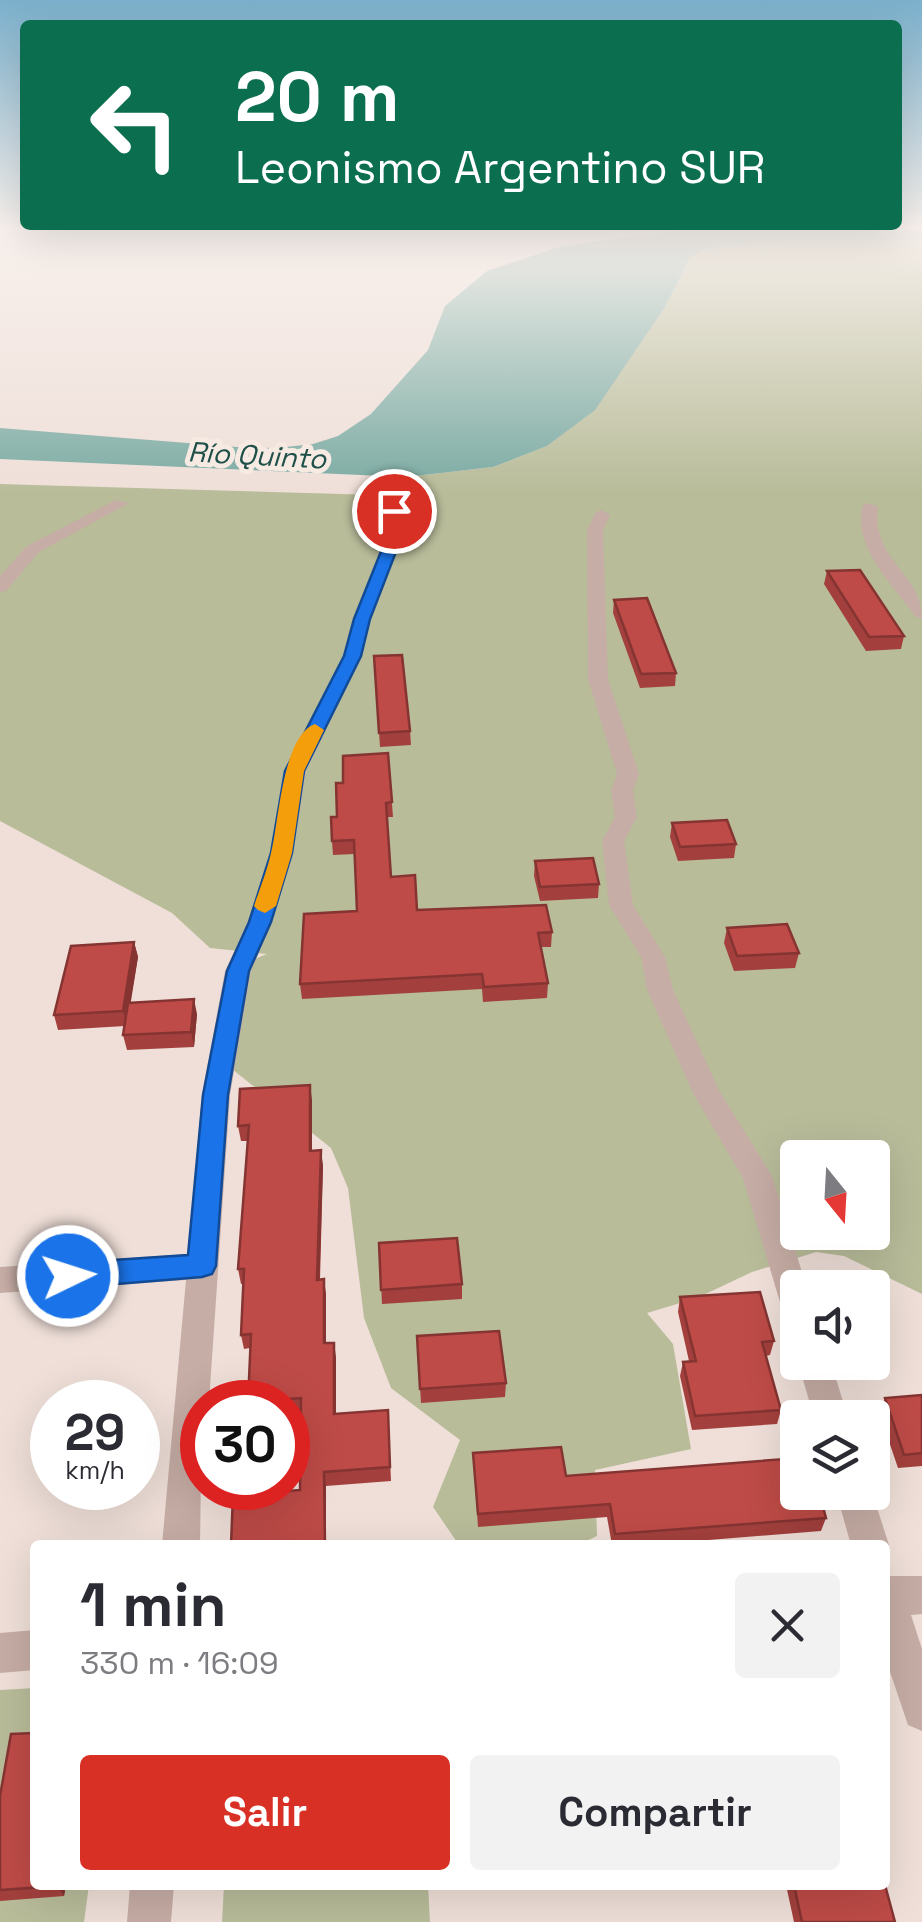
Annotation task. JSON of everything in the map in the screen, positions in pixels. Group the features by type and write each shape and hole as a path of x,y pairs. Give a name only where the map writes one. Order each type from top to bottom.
{"street":[{"path":"0,587 33,548 121,503"},
{"path":"870,506 867,529 877,550 922,613"},
{"path":"181,1540 216,1095 238,971 260,922 282,853 294,771 352,656 362,619 392,544 394,511"},
{"path":"602,516 594,530 598,679 628,774 622,791 628,804 628,820 613,841 621,906 653,958 660,990 708,1095 757,1176 786,1270"},
{"path":"0,1280 202,1266"},
{"path":"859,1510 868,1540"},
{"path":"890,1597 922,1595"},
{"path":"890,1612 922,1711"},
{"path":"0,1652 30,1650"},
{"path":"149,1922 152,1890"}],"green space":[{"path":"660,315 922,315 922,1294 890,1278 890,1270 873,1270 844,1256 816,1252 647,1313 673,1344 691,1449 595,1470 597,1536 589,1540 456,1540 433,1507 460,1440 391,1388 364,1318 348,1188 331,1148 222,1061 245,963 267,954 210,948 172,913 0,821 0,484 412,496 406,477 493,467 547,446 594,410"},
{"path":"30,1688 30,1890 88,1890 84,1922 0,1922 0,1690"},
{"path":"224,1890 428,1890 430,1922 222,1922"}],"water":[{"name":"Río Quinto","path":"442,315 660,315 595,410 547,446 493,467 406,477 0,459 0,428 237,447 313,444 338,436 371,414 428,350"}],"building":[{"path":"860,570 904,636 869,637 827,571"},
{"path":"647,598 676,673 641,674 614,600"},
{"path":"402,655 410,731 379,733 374,656"},
{"path":"388,753 392,802 386,803 391,877 415,875 417,910 546,905 552,932 538,933 548,983 484,987 482,974 300,984 304,914 357,911 354,840 332,841 331,817 337,817 336,783 343,783 343,756"},
{"path":"727,820 736,844 680,847 672,823"},
{"path":"593,858 599,884 540,887 535,861"},
{"path":"787,924 799,953 737,956 727,928"},
{"path":"134,942 123,1011 54,1015 71,946"},
{"path":"194,999 191,1032 123,1035 128,1003"},
{"path":"310,1085 310,1151 321,1150 317,1280 324,1279 324,1343 334,1343 334,1414 388,1410 390,1467 324,1472 325,1540 231,1540 232,1510 310,1510 310,1380 249,1380 251,1334 241,1335 244,1269 238,1269 249,1125 238,1126 240,1089"},
{"path":"457,1238 462,1284 381,1290 379,1243"},
{"path":"760,1292 774,1341 762,1342 780,1410 695,1416 683,1362 696,1361 680,1297"},
{"path":"499,1331 506,1383 420,1389 417,1336"},
{"path":"922,1395 922,1453 904,1455 890,1413 890,1400 885,1398"},
{"path":"561,1447 566,1476 780,1459 780,1510 824,1510 826,1518 615,1534 610,1504 478,1514 473,1453"},
{"path":"30,1733 30,1888 0,1890 0,1796 11,1734"},
{"path":"795,1890 886,1890 895,1922 802,1922"}],"slow traffic":[{"path":"265,906 282,853 294,771 315,730"}],"route":[{"path":"68,1276 202,1266 216,1095 238,971 245,963 282,853 294,771 352,656 362,619 392,544 394,511"}]}
